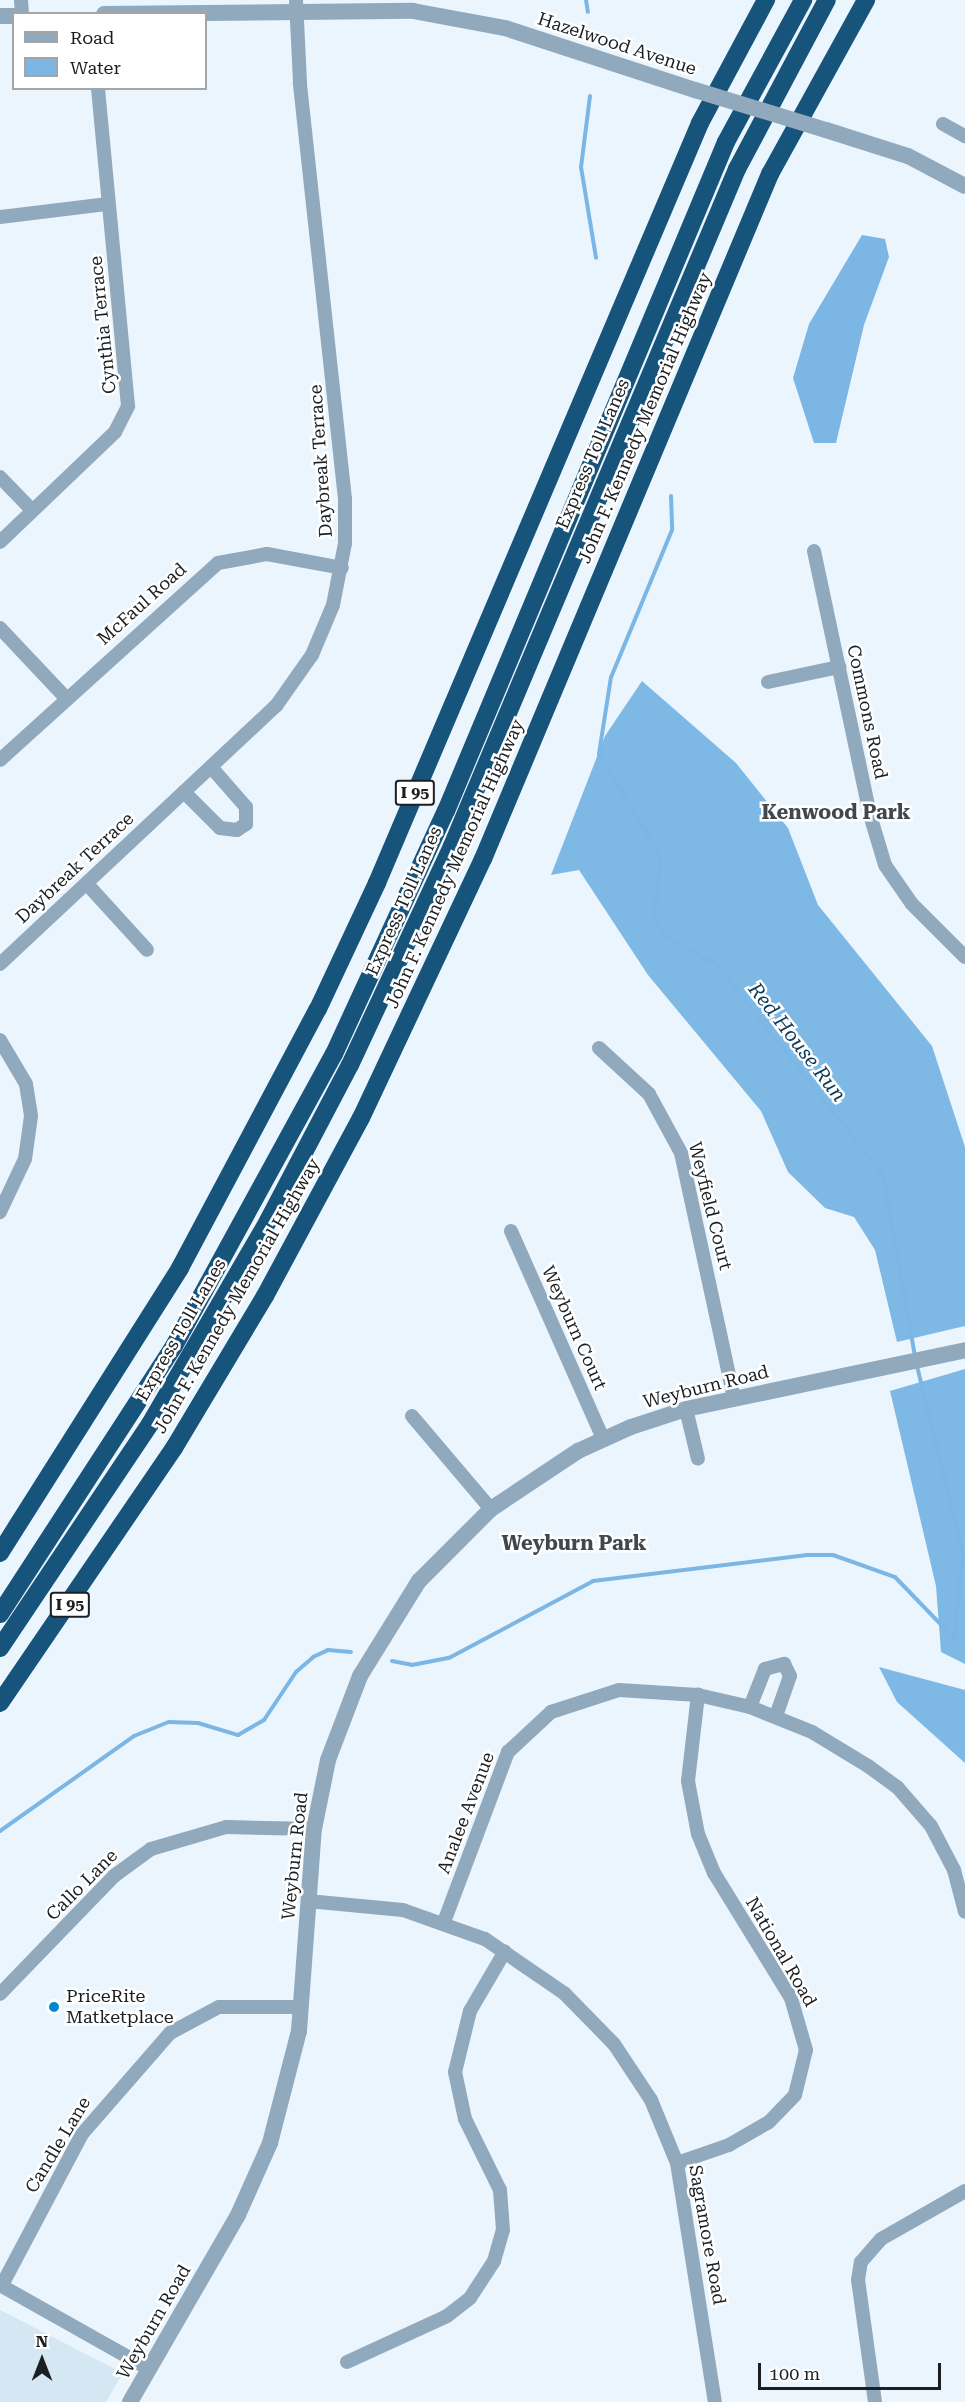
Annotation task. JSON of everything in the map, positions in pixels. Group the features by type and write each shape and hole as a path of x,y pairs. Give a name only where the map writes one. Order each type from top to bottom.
{"highway":[{"name":"I 95","path":"0,1553 180,1268 318,1009 377,884 700,123 766,0"},
{"name":"Express Toll Lanes","path":"0,1614 169,1356 334,1054 446,811 726,142 803,0"},
{"name":"Express Toll Lanes","path":"0,1648 150,1424 268,1221 350,1065 452,846 737,169 827,0"},
{"name":"John F. Kennedy Memorial Highway","path":"0,1703 174,1448 265,1296 356,1128 483,859 770,174 866,0"}],"street":[{"name":"Hazelwood Avenue","path":"143,12 297,4 384,8 479,22 908,156 965,186"},
{"name":"Daybreak Terrace","path":"0,964 211,767 296,680 321,634 342,568 345,499 300,82 297,4"},
{"name":"Cynthia Terrace","path":"0,542 115,432 127,411 128,359 108,204 98,90"},
{"path":"943,124 965,136"},
{"path":"0,217 108,204"},
{"path":"0,477 32,510"},
{"name":"Commons Road","path":"814,551 885,865 912,904 965,956"},
{"name":"McFaul Road","path":"0,760 218,563 267,554 342,568"},
{"path":"0,628 66,698"},
{"path":"768,682 839,667"},
{"path":"184,792 220,828 237,830 246,824 246,807 211,767"},
{"path":"87,884 147,950"},
{"path":"0,1040 26,1084 31,1116 25,1159 0,1212"},
{"name":"Weyfield Court","path":"599,1048 649,1094 681,1153 734,1399"},
{"name":"Weyburn Court","path":"512,1231 603,1439"},
{"name":"Weyburn Road","path":"130,2402 259,2171 286,2092 301,2007 314,1829 342,1717 379,1641 434,1563 491,1509 603,1439 686,1409 965,1350"},
{"path":"686,1409 698,1459"},
{"path":"412,1416 491,1509"},
{"path":"750,1707 765,1669 784,1664 790,1676 776,1716"},
{"name":"Analee Avenue","path":"444,1922 500,1766 527,1730 563,1705 606,1691 698,1695 750,1707 776,1716 860,1760 911,1801 949,1857 965,1912"},
{"name":"National Road","path":"677,2163 729,2145 769,2122 795,2095 806,2058 797,2010 714,1873 698,1834 688,1781 698,1695"},
{"name":"Callo Lane","path":"0,1994 114,1876 151,1849 226,1827 314,1829"},
{"name":"Sagramore Road","path":"308,1900 378,1906 444,1922 505,1950 564,1993 614,2044 651,2100 677,2163 715,2402"},
{"path":"346,2362 447,2316 470,2298 494,2261 503,2230 500,2190 462,2111 455,2072 470,2012 505,1950"},
{"name":"Candle Lane","path":"1,2285 88,2124 170,2033 219,2007 301,2007"},
{"path":"875,2402 858,2280 861,2262 881,2239 965,2192"},
{"path":"1,2285 149,2369"}],"shaded area":[{"path":"642,681 736,763 788,828 818,905 932,1046 965,1147 965,1326 897,1342 875,1250 854,1217 825,1208 788,1172 761,1111 648,975 579,870 551,875 605,736"},
{"path":"965,1369 965,1664 941,1652 936,1586 890,1391"},
{"path":"879,1667 965,1690 965,1763 897,1702"},
{"path":"0,2310 123,2373 106,2402 0,2402"}],"water":[{"path":"862,235 885,239 889,257 864,325 836,443 814,443 793,378 809,324"}],"waterway":[{"name":"Red House Run","path":"586,0 588,12"},
{"name":"Red House Run","path":"590,96 581,167 596,258"},
{"name":"Red House Run","path":"671,496 672,530 611,677 599,754 661,857 654,917 664,936 717,965 883,1175 915,1356"},
{"name":"Red House Run","path":"917,1366 963,1555 954,1638 965,1645"},
{"path":"392,1661 412,1665 449,1658 593,1581 807,1555 833,1555 895,1577 954,1638"},
{"path":"0,1831 134,1736 169,1722 198,1723 238,1735 264,1720 296,1672 313,1657 328,1650 351,1652"}],"place":[{"name":"PriceRite Matketplace","path":"54,2007"}],"district":[{"name":"Kenwood Park","path":"836,812"},
{"name":"Weyburn Park","path":"574,1543"}]}
